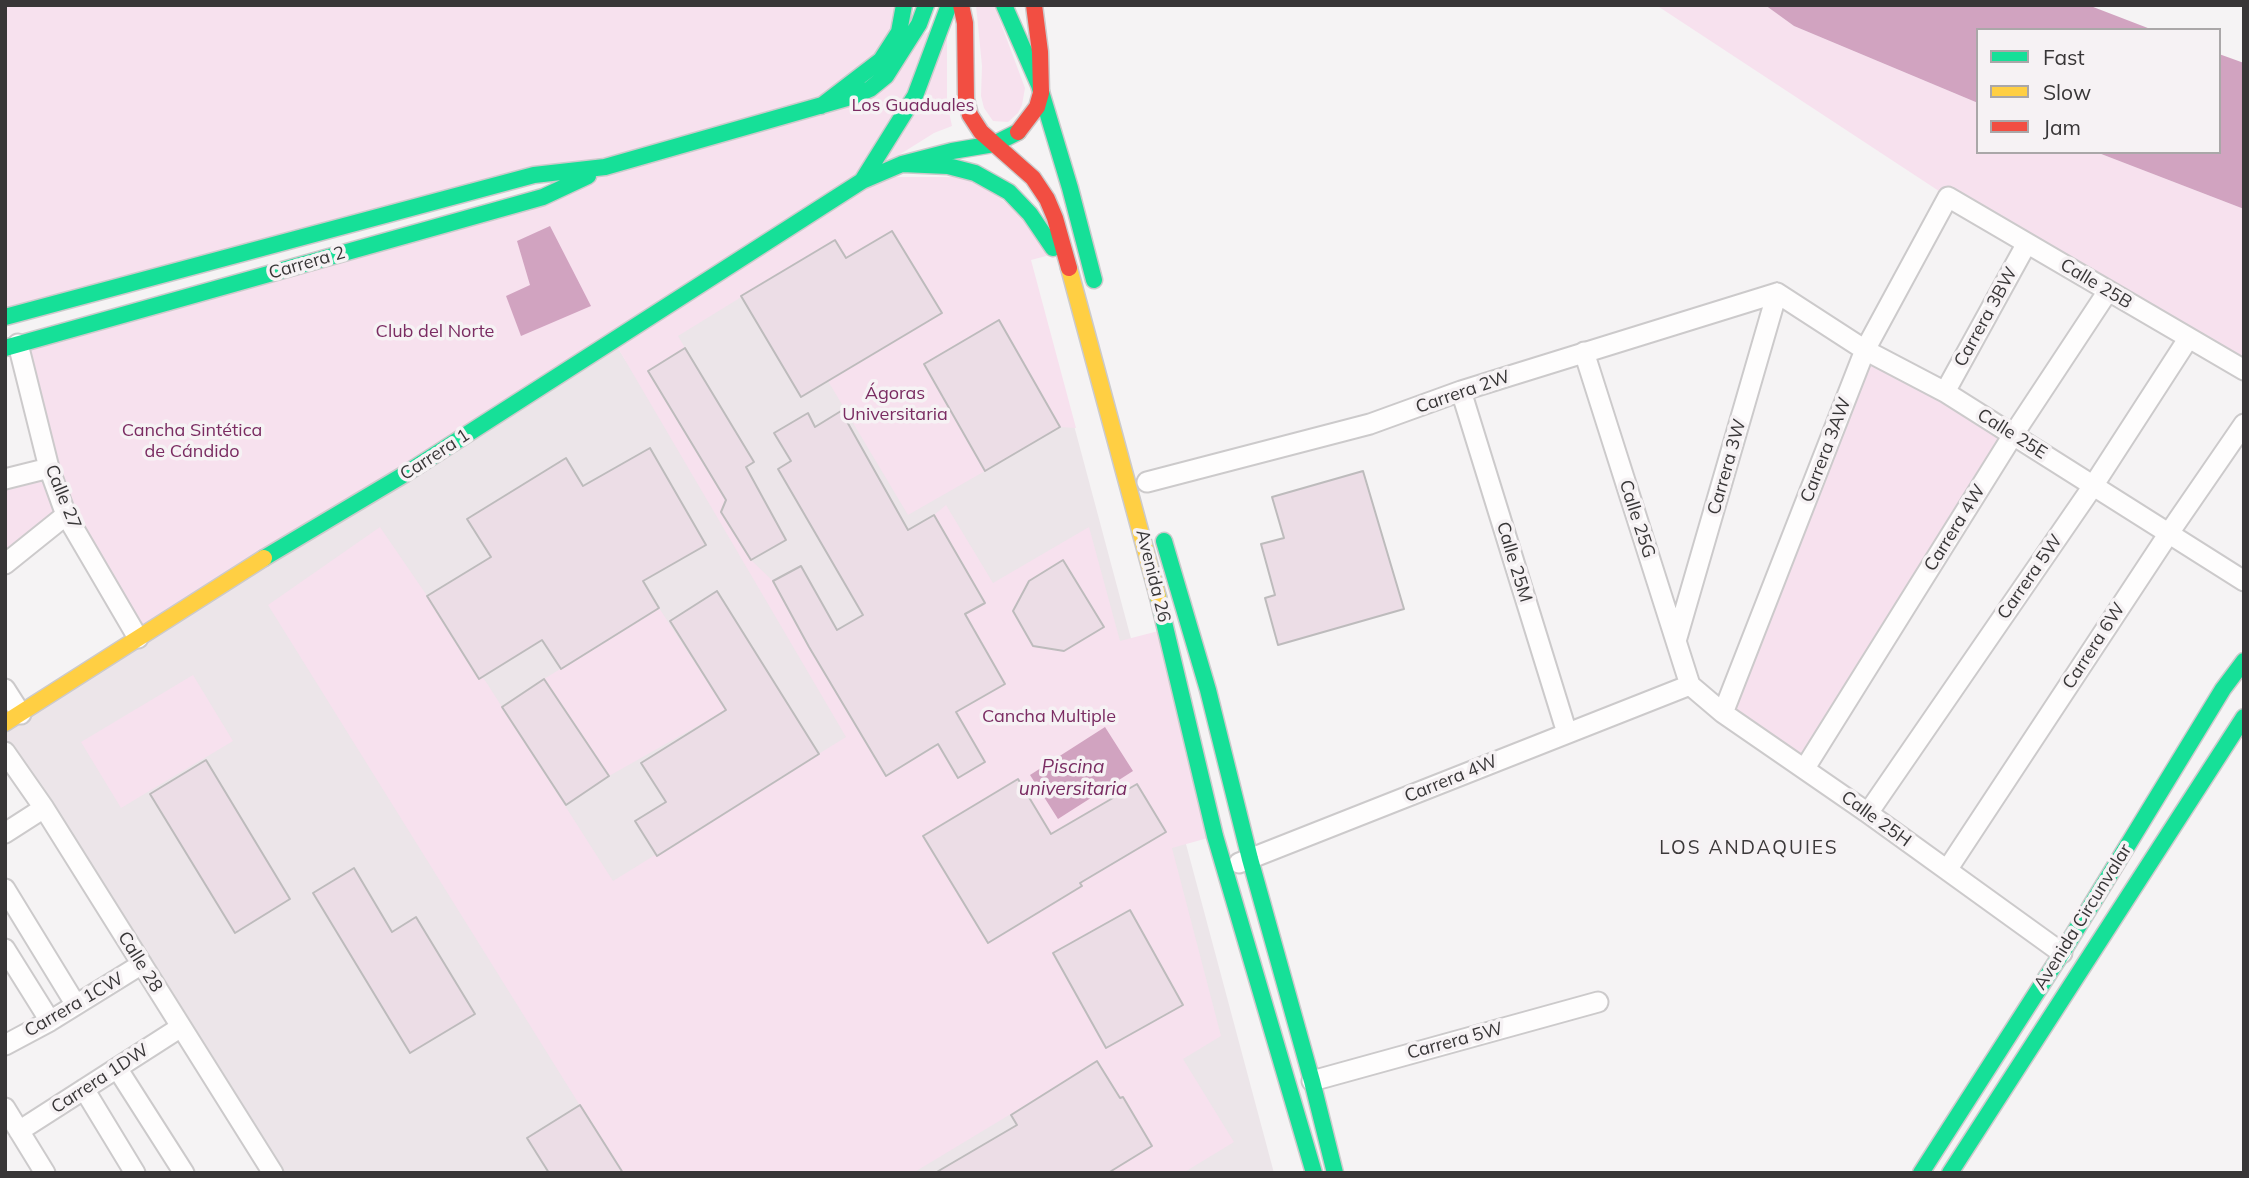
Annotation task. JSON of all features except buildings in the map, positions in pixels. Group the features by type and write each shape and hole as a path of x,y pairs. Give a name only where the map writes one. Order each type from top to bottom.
{"main road":[{"path":"821,106 881,60 899,32 904,5"},
{"name":"Carrera 2","path":"5,317 534,175 605,167 854,96 870,89 886,76 913,35 926,5"},
{"path":"862,181 915,96 949,5"},
{"name":"Avenida 26","path":"961,5 965,23 966,99 970,115 981,132 1033,178 1047,199 1055,218 1163,616 1224,867 1314,1173"},
{"path":"1004,5 1041,93 1070,188 1098,295"},
{"path":"994,144 1020,131 1037,107 1041,93 1040,52 1034,5"},
{"name":"Carrera 1","path":"13,718 250,567 405,474 862,181 902,164 994,144"},
{"path":"902,164 948,166 975,173 1009,191 1030,214 1073,279"},
{"name":"Carrera 2","path":"11,346 543,197 605,167"},
{"name":"Avenida 26","path":"1158,521 1208,690 1250,859 1335,1173"},
{"name":"Avenida Circunvalar","path":"1921,1173 2062,953 2223,689 2244,661"},
{"name":"Avenida Circunvalar","path":"1950,1173 2242,722"}],"street":[{"name":"Calle 25B","path":"1948,197 2244,370"},
{"name":"Carrera 3AW","path":"1723,713 1865,350 1948,197"},
{"name":"Carrera 3BW","path":"1945,392 2027,243"},
{"name":"Carrera 4W","path":"1805,768 2013,435 2108,291"},
{"name":"Calle 25E","path":"1777,293 1865,350 1945,392 2244,580"},
{"name":"Carrera 2W","path":"1147,481 1370,424 1461,391 1777,293"},
{"name":"Carrera 3W","path":"1676,641 1777,293"},
{"name":"Carrera 5W","path":"1868,813 2093,486 2189,339"},
{"name":"Calle 27","path":"11,346 66,515 138,638"},
{"name":"Calle 25G","path":"1584,352 1690,685"},
{"name":"Calle 25M","path":"1461,391 1567,733"},
{"name":"Carrera 6W","path":"1947,870 2244,424"},
{"path":"5,479 49,468"},
{"path":"5,564 66,515"},
{"name":"Carrera 4W","path":"1224,867 1690,685"},
{"name":"Calle 25H","path":"1690,685 1723,713 1805,768 2062,953"},
{"path":"5,689 13,718"},
{"name":"Calle 28","path":"5,752 44,808 273,1173"},
{"path":"5,833 44,808"},
{"path":"5,889 76,1005"},
{"path":"5,949 50,1021"},
{"name":"Carrera 1CW","path":"5,1045 50,1021 142,964"},
{"name":"Carrera 5W","path":"1312,1081 1598,1002"},
{"name":"Carrera 1DW","path":"19,1131 181,1027"},
{"path":"117,1068 184,1173"},
{"path":"84,1089 135,1173"},
{"path":"5,1108 45,1173"}],"shaded area":[{"path":"880,202 1030,261 1274,1173 274,1173 5,746 5,724 615,343 626,361"}],"green space":[{"path":"5,5 904,5 914,38 947,24 947,103 952,126 934,133 864,177 974,177 1065,251 1031,260 1076,428 1060,427 999,321 924,364 985,471 908,515 828,381 942,313 892,231 846,258 834,240 678,336 685,348 649,371 726,500 722,512 751,560 773,581 886,776 939,745 958,778 985,762 921,653 938,643 973,703 1005,684 965,614 985,602 934,515 946,505 993,583 1089,527 1120,641 1166,629 1215,836 1172,848 1221,1036 1183,1059 1234,1142 1183,1173 1034,1173 1009,1129 1114,1088 1097,1062 913,1173 622,1173 268,605 380,527 488,685 613,881 846,737 615,343 141,635 66,511 5,561 5,482 52,470 14,347 767,122 5,317"},
{"path":"976,5 994,5 1025,88 1018,113 1008,122 993,121 984,108"},
{"path":"1656,5 1765,5 1794,26 1976,102 1976,154 2101,154 2244,209 2244,370 1948,197"},
{"path":"1871,347 2012,436 1805,767 1726,710"},
{"path":"659,608 726,710 609,776 544,679"},
{"path":"193,675 233,741 121,808 81,742"}],"water":[{"path":"1765,5 2088,5 2148,28 1976,28 1976,102 1794,26"},
{"path":"2221,55 2244,63 2244,209 2101,154 2221,154"},
{"path":"550,226 591,306 521,336 506,296 530,285 517,241"},
{"name":"Piscina universitaria","path":"1105,727 1133,771 1058,819 1030,775"}],"traffic: fast":[{"path":"821,106 881,60 899,32 904,5"},
{"path":"5,317 534,175 605,167 854,96 870,89 886,76 919,24 926,5"},
{"path":"862,181 915,96 949,5"},
{"path":"1004,5 1039,85 1094,280"},
{"path":"264,558 405,474 862,181 902,164 994,144 1018,132"},
{"path":"902,164 948,166 975,173 1009,192 1030,214 1053,248"},
{"path":"5,348 543,197 588,176"},
{"path":"1164,541 1208,690 1250,859 1335,1173"},
{"path":"1158,597 1215,836 1314,1173"},
{"path":"1921,1173 2062,953 2223,689 2244,661"},
{"path":"1950,1173 2244,717"}],"traffic: slow":[{"path":"1069,268 1158,597"},
{"path":"5,723 264,558"}],"traffic: jam":[{"path":"961,5 965,23 966,99 970,115 981,132 1033,178 1047,199 1069,268"},
{"path":"1018,132 1037,107 1041,93 1040,52 1034,5"}],"district":[{"name":"LOS ANDAQUIES","path":"1749,848"}],"park label":[{"name":"Los Guaduales","path":"913,106"},
{"name":"Club del Norte","path":"435,332"},
{"name":"Ágoras Universitaria","path":"895,404"},
{"name":"Cancha Sintética de Cándido","path":"192,441"},
{"name":"Cancha Multiple","path":"1049,717"}]}
